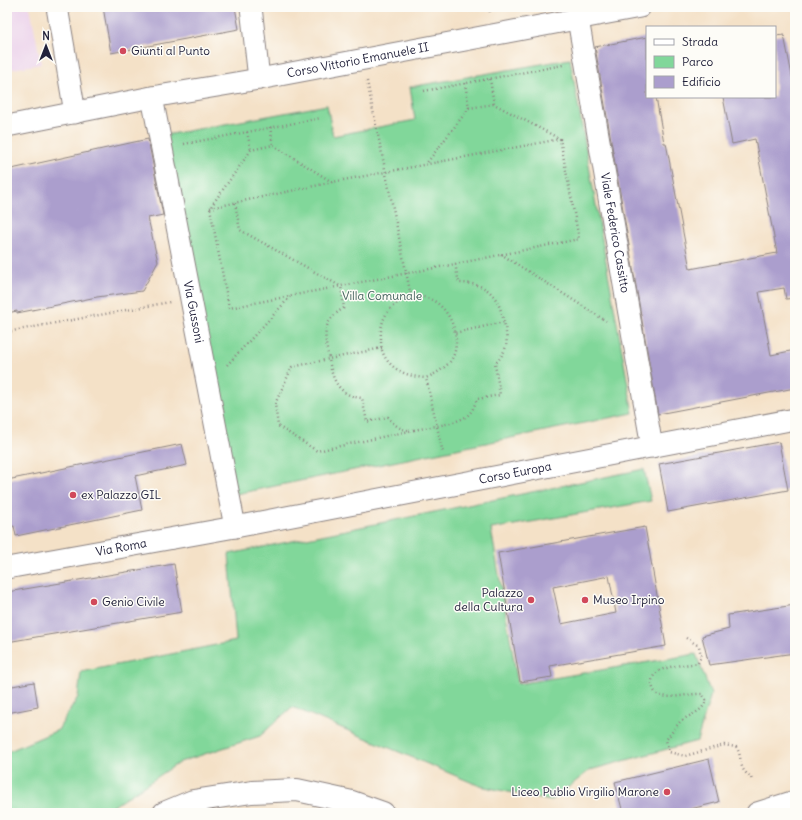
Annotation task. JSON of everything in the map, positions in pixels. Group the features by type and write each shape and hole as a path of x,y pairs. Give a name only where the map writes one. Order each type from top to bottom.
{"street":[{"path":"57,7 75,113"},
{"path":"251,7 259,79"},
{"name":"Corso Vittorio Emanuele II","path":"7,126 152,97 259,79 640,7"},
{"name":"Viale Federico Cassitto","path":"578,19 652,447"},
{"name":"Via Gussoni","path":"152,97 235,527"},
{"name":"Corso Europa","path":"235,527 795,419"},
{"name":"Via Roma","path":"7,568 235,527"},
{"path":"164,813 193,801 252,792 297,790 352,802 383,813"},
{"path":"757,813 786,804"}],"path":[{"path":"363,59 410,296"},
{"path":"424,91 585,61"},
{"path":"490,79 494,104"},
{"path":"465,84 469,108"},
{"path":"426,164 469,108 494,104 560,139"},
{"path":"162,148 321,118"},
{"path":"270,127 274,145"},
{"path":"247,132 251,150"},
{"path":"333,182 274,145 251,150 210,208 229,308 579,239 560,139"},
{"path":"210,208 333,182 560,139"},
{"path":"235,203 240,230 341,286"},
{"path":"501,254 618,328 631,326"},
{"path":"382,348 292,367 275,404 278,426 318,451 460,420 468,415 473,409 476,399 500,395 495,364 505,352 507,345 504,322 499,304 495,296 482,286 459,283 454,264"},
{"path":"341,286 344,308 331,317 326,329 326,343 334,377 342,391 355,397 362,398 367,422 388,417 396,426 405,430 414,430"},
{"path":"207,381 214,379 291,296"},
{"path":"410,296 421,296 434,301 444,308 451,318 455,333 456,342 454,353 450,362 436,374 426,378 415,377 398,370 389,362 383,353 380,333 383,322 389,310 400,301 410,296"},
{"path":"7,332 191,298"},
{"path":"455,333 504,322"},
{"path":"426,378 443,453"},
{"path":"686,638 699,646 701,656 698,663 674,666 658,671 652,680 652,687 656,693 661,696 702,694 706,700 705,705 701,710 680,722 666,740 669,752 685,756 724,745 736,746 740,752 740,761 744,773 751,777 752,782"}],"shaded area":[{"path":"7,7 30,7 41,64 7,70"}],"green space":[{"name":"Villa Comunale","path":"570,59 633,413 236,494 166,135 327,105 333,136 415,120 410,87"},
{"path":"644,469 651,501 491,529 518,684 696,654 711,694 697,741 590,770 551,801 480,786 292,707 260,736 180,762 103,813 7,813 7,752 58,730 78,697 81,672 236,641 229,554"}],"building":[{"path":"103,7 235,7 239,29 111,53"},
{"path":"784,35 795,91 795,298 786,299 784,288 759,292 771,355 795,350 795,388 658,414 595,47 646,37 646,98 656,98 690,269 777,253 755,139 732,144 723,98 776,98 776,36"},
{"path":"148,139 163,215 148,218 158,262 142,291 97,297 17,313 17,311 7,313 7,170"},
{"path":"779,442 788,490 668,512 659,464"},
{"name":"ex Palazzo GIL","path":"182,444 187,465 135,476 142,510 16,536 14,526 7,527 7,480"},
{"name":"Palazzo della Cultura","path":"645,527 666,646 550,666 552,677 520,682 498,553","holes":["609,576 616,613 561,624 553,587"]},
{"name":"Genio Civile","path":"174,564 182,612 7,642 7,592"},
{"path":"795,605 795,653 709,665 702,636 729,629 728,615"},
{"path":"34,682 38,707 7,713 7,687"},
{"name":"Liceo Publio Virgilio Marone","path":"709,759 719,802 674,813 623,813 615,782"}],"place":[{"name":"Giunti al Punto","path":"123,51"},
{"name":"ex Palazzo GIL","path":"73,495"},
{"name":"Palazzo della Cultura","path":"531,600"},
{"name":"Museo Irpino","path":"585,600"},
{"name":"Genio Civile","path":"94,602"},
{"name":"Liceo Publio Virgilio Marone","path":"667,792"}]}
